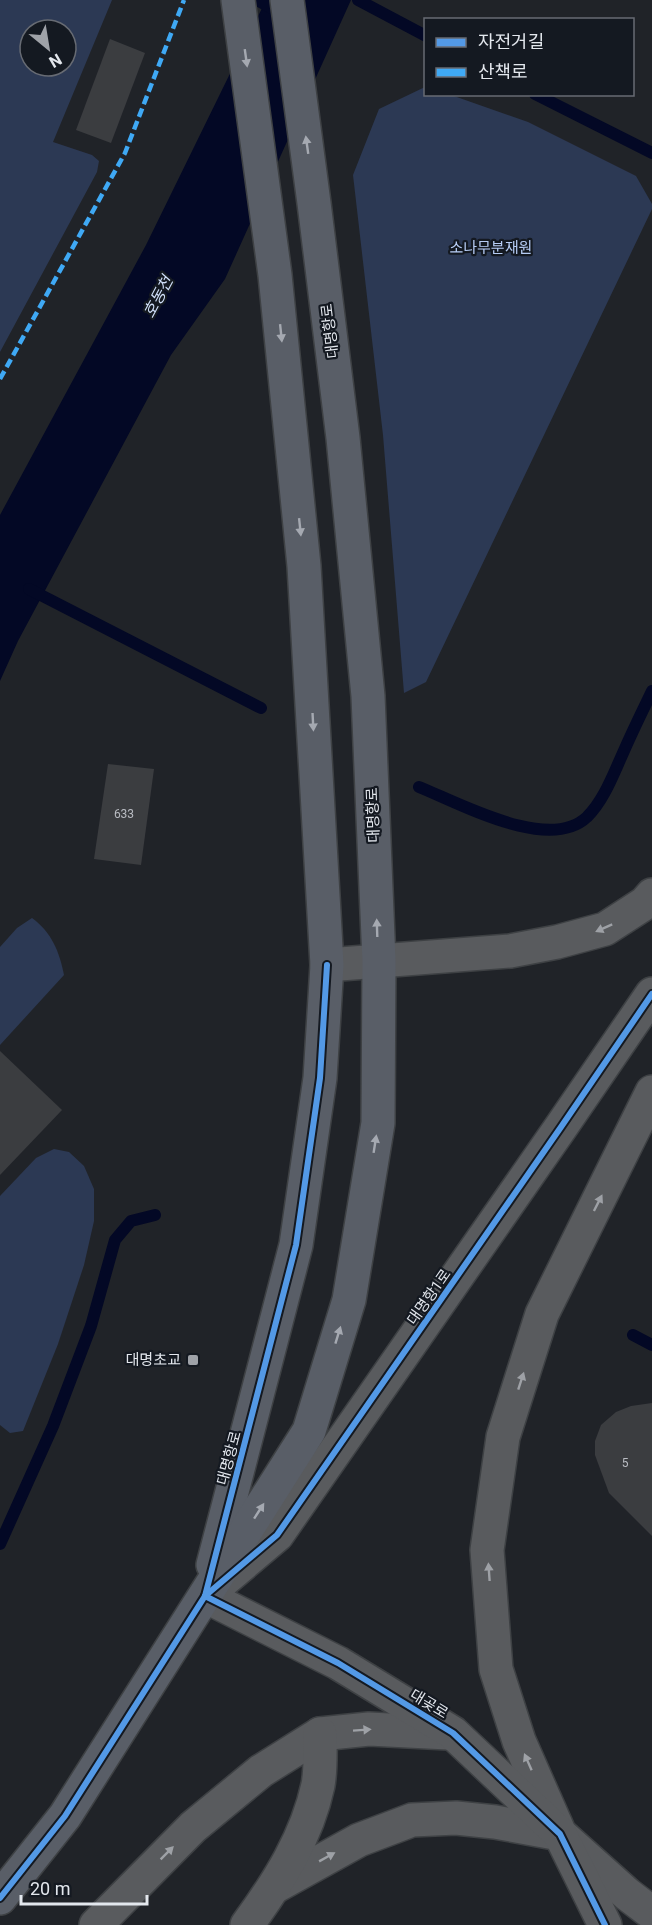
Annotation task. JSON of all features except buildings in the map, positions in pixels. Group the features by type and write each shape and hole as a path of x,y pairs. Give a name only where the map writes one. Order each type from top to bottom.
{"main road":[{"name":"대명항로","path":"205,1596 296,1245 320,1078 327,965 304,566 275,275 238,0"},
{"name":"대명항로","path":"0,1899 65,1816 309,1431 349,1300 378,1123 379,961 368,696 342,438 287,0"}],"street":[{"path":"327,965 510,951 557,942 605,929 645,903 652,895"},
{"name":"대명항1로","path":"205,1596 277,1535 652,994"},
{"path":"652,1092 542,1314 503,1437 487,1550 496,1669 519,1741 560,1834 627,1894 652,1913"},
{"name":"대곶로","path":"205,1596 338,1663 453,1733 560,1834 605,1925"},
{"path":"96,1925 193,1827 261,1771 320,1734 369,1729 453,1733"},
{"path":"247,1925 276,1886 303,1832 318,1784 320,1734"},
{"path":"276,1886 359,1840 412,1820 466,1819 560,1834"}],"green space":[{"path":"0,0 112,0 53,142 92,155 99,161 97,172 0,352"},
{"name":"소나무분재원","path":"424,87 424,96 454,96 528,122 636,176 652,204 652,209 426,682 404,693 383,435 353,175 379,109"},
{"path":"32,918 45,930 54,943 64,975 0,1045 0,947 17,928"},
{"path":"54,1149 69,1152 84,1166 94,1189 94,1221 84,1265 58,1344 23,1431 10,1433 0,1425 0,1196 36,1158"}],"water":[{"name":"호동천","path":"266,0 351,0 225,279 171,355 18,641 0,681 0,515 146,245"}],"waterway":[{"path":"257,0 277,11"},
{"path":"358,0 424,35"},
{"path":"539,96 652,153"},
{"path":"29,589 261,708"},
{"path":"419,787 504,822 550,830 571,827 587,817 603,795 652,691"},
{"path":"0,1544 53,1426 91,1326 115,1240 131,1221 155,1215"},
{"path":"633,1335 652,1345"}],"marked path":[{"path":"0,379 125,153 184,0"}],"cycle path":[{"path":"0,1898 65,1816 205,1596 296,1245 320,1078 327,965"},
{"path":"205,1596 277,1535 652,994"},
{"path":"205,1596 338,1663 453,1733 560,1834 605,1925"}],"place":[{"name":"대명초교","path":"193,1360"}]}
